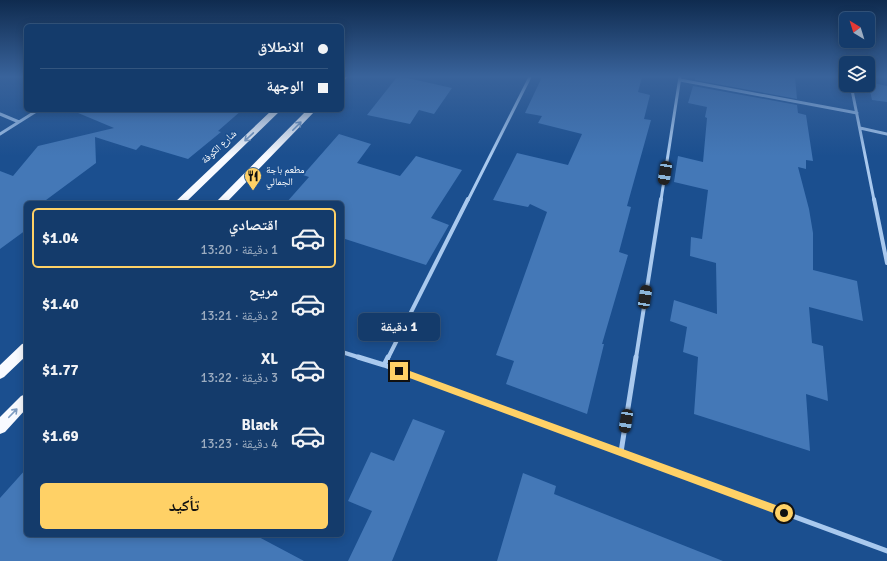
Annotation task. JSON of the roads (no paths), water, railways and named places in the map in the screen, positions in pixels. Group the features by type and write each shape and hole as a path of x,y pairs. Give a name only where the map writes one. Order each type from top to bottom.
{"highway":[{"name":"شارع الكوفة","path":"181,201 276,112"},
{"path":"222,201 310,112"},
{"path":"1,371 24,350"},
{"path":"0,427 24,402"}],"street":[{"path":"384,365 517,103"},
{"path":"621,452 676,103"},
{"path":"806,103 857,113"},
{"path":"855,103 887,263"},
{"path":"0,134 35,112"},
{"path":"0,114 18,122"},
{"path":"860,128 887,134"},
{"path":"344,353 384,365 887,551"}],"place":[{"name":"مطعم باجة الجمالي","path":"253,191"}]}
